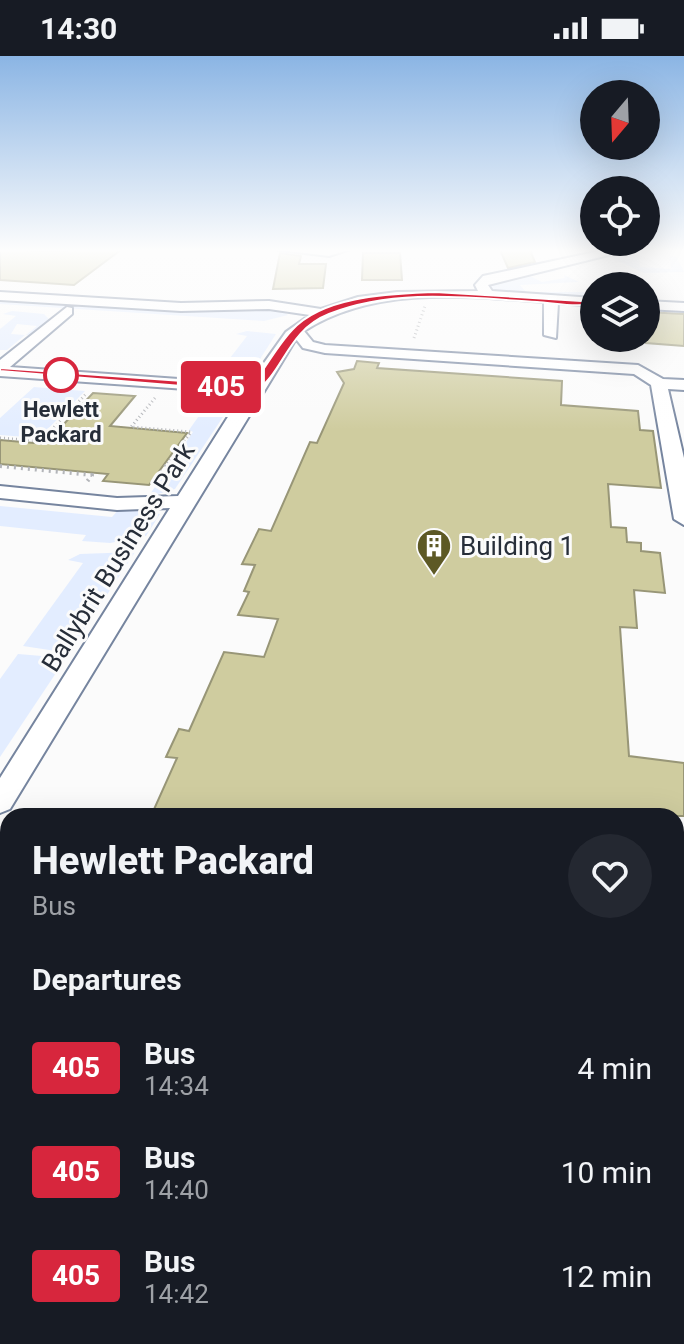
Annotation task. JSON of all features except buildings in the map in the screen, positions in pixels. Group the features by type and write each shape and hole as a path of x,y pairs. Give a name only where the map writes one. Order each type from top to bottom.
{"street":[{"path":"35,309 238,321"},
{"name":"Ballybrit Business Park","path":"297,309 323,313"},
{"name":"Ballybrit Business Park","path":"0,802 294,326 338,309"},
{"path":"551,309 551,335"},
{"path":"0,370 67,311"},
{"path":"294,326 308,345 325,349 638,370 659,383 684,385"},
{"path":"0,370 254,389"},
{"path":"659,383 680,482 684,519"},
{"path":"0,492 144,496 185,502"}],"path":[{"path":"408,355 424,309"},
{"path":"0,438 41,441 90,390"},
{"path":"144,496 191,432 131,427 160,392"},
{"path":"0,466 92,475 84,484 97,485"}],"shaded area":[{"path":"79,309 275,309 288,315 264,321"},
{"path":"12,311 44,314 49,319 31,336 26,335 37,326 17,324 11,334 25,335 7,350 0,350 0,329 16,316 3,314"},
{"path":"247,331 276,334 246,381 230,384 210,380 206,375 209,370 220,371 247,336 236,334"},
{"path":"34,387 85,391 39,438 0,435 0,418"},
{"path":"220,392 232,397 233,402 175,489 148,497 193,432 189,430 208,403 195,401 201,394"},
{"path":"0,506 112,517 120,508 160,514 146,536 110,543 82,541 86,535 0,526"},
{"path":"135,552 69,653 23,646 83,563 68,560 80,554"},
{"path":"18,654 66,658 0,757 0,679"}],"bus line":[{"name":"405","path":"0,371 254,389 296,330 309,320 334,309"}],"place":[{"name":"Hewlett Packard","path":"61,375"},
{"name":"Building 1","path":"434,577"}]}
